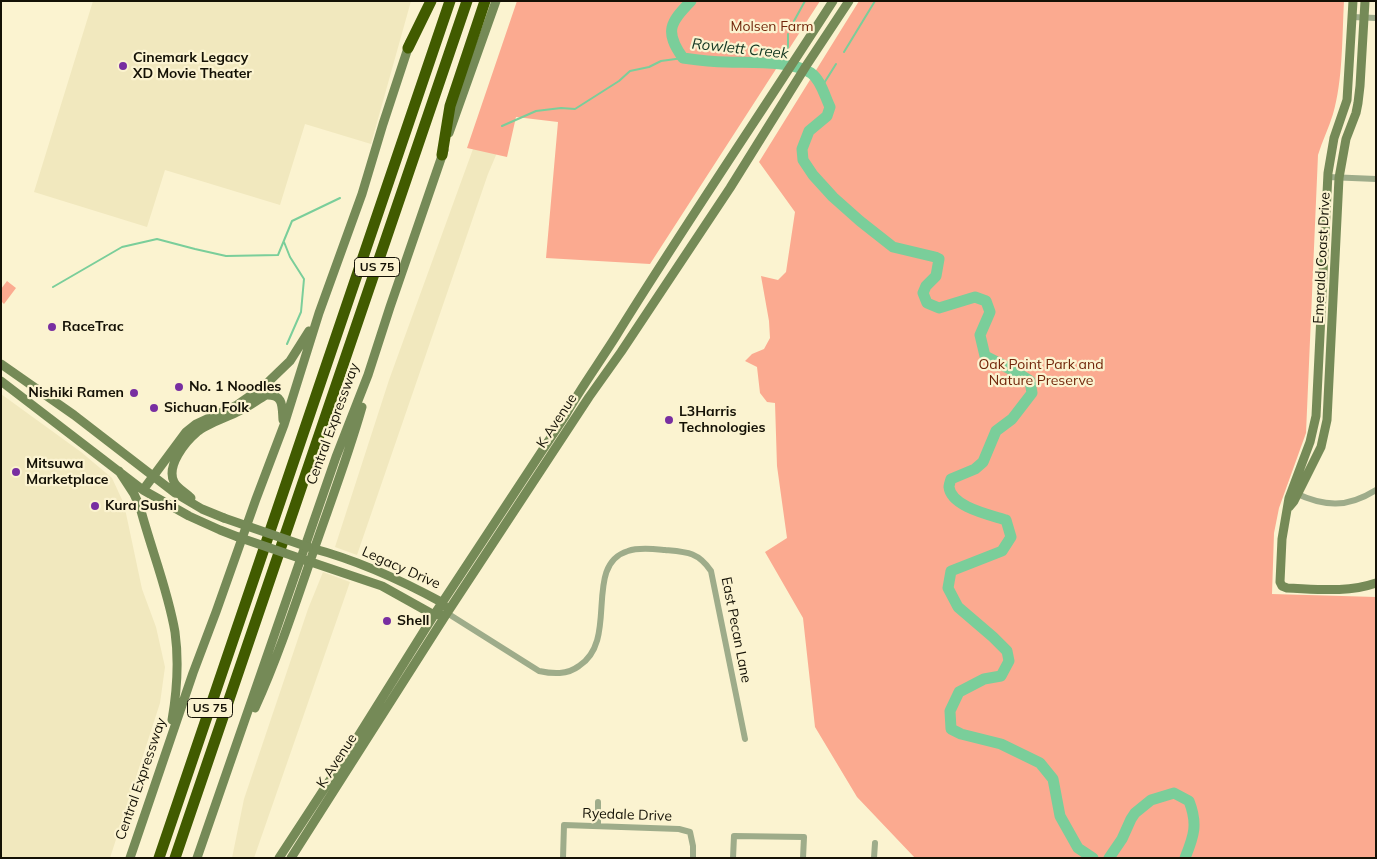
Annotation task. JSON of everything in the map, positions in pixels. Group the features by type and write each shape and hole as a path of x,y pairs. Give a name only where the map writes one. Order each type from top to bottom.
{"highway":[{"path":"408,48 431,1"},
{"name":"Central Expressway","path":"159,858 450,1"},
{"name":"Central Expressway","path":"175,858 467,1"},
{"path":"442,155 450,106 484,1"}],"main road":[{"name":"Central Expressway","path":"130,858 193,673 284,425 319,313 362,194 424,1"},
{"name":"Central Expressway","path":"197,858 333,466 359,401 496,1"},
{"name":"K Avenue","path":"291,858 389,686 833,1"},
{"name":"K Avenue","path":"279,858 397,692 589,397 730,188 777,111 849,1"},
{"name":"Emerald Coast Drive","path":"1353,1 1347,100 1334,138 1328,177 1316,416 1295,492 1294,502 1288,509 1282,539 1280,582 1282,586 1287,588 1336,590 1357,588 1376,583"},
{"name":"Emerald Coast Drive","path":"1295,492 1321,447 1327,420 1339,178 1346,139 1356,114 1358,103 1365,1"},
{"path":"679,237 692,245"},
{"path":"143,490 186,432 196,424 250,397 281,371 296,352 319,313"},
{"path":"617,335 628,341"},
{"path":"230,765 273,668 311,548 357,423 377,348"},
{"name":"Legacy Drive","path":"1,364 75,416 175,493 202,509 388,575 443,602 447,613"},
{"name":"Legacy Drive","path":"1,381 143,490 189,516 220,530 382,586 434,615"},
{"path":"202,509 175,484 172,476 172,468 175,461 198,431 242,410 266,395 276,396 282,404 284,425"},
{"path":"56,423 70,423 75,416"},
{"path":"565,416 574,421"},
{"path":"119,471 133,492 140,507 168,601 175,632 176,688 167,748"},
{"path":"382,586 388,575"},
{"path":"434,615 447,613"},
{"path":"389,686 397,692"}],"street":[{"path":"1352,17 1376,18"},
{"path":"1328,177 1376,179"},
{"path":"1295,492 1314,501 1335,504 1354,501 1376,490"},
{"name":"East Pecan Lane","path":"447,613 539,671 565,673 583,664 595,650 601,625 606,572 618,556 629,550 638,549 659,549 696,555 704,561 711,571 713,578 745,740"},
{"path":"598,802 598,826"},
{"name":"Ryedale Drive","path":"563,858 564,825 679,829 690,832 693,858"},
{"path":"734,858 734,836 804,837 803,858"},
{"path":"874,858 875,843"}],"shaded area":[{"path":"93,1 411,1 371,144 305,124 280,205 165,170 147,227 34,192"},
{"path":"533,68 488,174 357,555 335,547 389,380 473,149"},
{"path":"1,394 81,452 112,478 124,504 142,589 156,627 165,667 160,703 110,858 1,858"},
{"path":"323,572 350,582 254,858 232,858 244,799 308,609"}],"green space":[{"name":"Molsen Farm","path":"517,1 820,1 650,264 546,258 558,122 516,117 507,157 467,148"},
{"name":"Oak Point Park and Nature Preserve","path":"859,1 1344,1 1339,87 1333,114 1318,155 1306,433 1279,508 1274,533 1272,594 1376,597 1376,858 915,858 857,797 815,727 803,618 765,552 787,538 777,466 775,403 767,402 760,393 757,367 745,361 752,354 764,349 770,338 761,276 778,280 786,272 795,212 759,162"},
{"path":"7,281 16,288 4,304 1,301 1,289"}],"waterway":[{"name":"Rowlett Creek","path":"691,1 678,15 672,28 673,41 683,58 715,62 781,64 811,73 820,84 830,107 827,116 809,131 802,149 803,160 813,175 833,197 893,247 939,259 936,276 926,286 923,293 927,303 939,308 975,297 986,301 990,312 980,335 985,356 1030,381 1032,393 1012,419 996,431 983,462 975,469 951,479 949,484 951,494 964,505 1006,520 1011,537 1002,551 951,571 948,588 958,607 1007,651 1009,661 1001,676 984,679 959,692 950,711 951,729 961,734 1001,744 1040,763 1053,779 1060,816 1078,848 1093,858"},
{"path":"794,21 805,1"},
{"path":"844,52 875,1"},
{"path":"782,65 788,47 788,34"},
{"path":"502,126 536,111 561,108 575,109 619,81 630,71 649,67 661,61 683,58"},
{"path":"821,88 836,64"},
{"path":"53,287 122,247 157,239 226,256 278,255 292,221 340,198"},
{"path":"284,242 290,257 304,279 301,312 287,344"},
{"name":"Rowlett Creek","path":"1109,858 1122,839 1135,813 1151,800 1174,793 1189,801 1192,809 1194,830 1185,858"}],"place":[{"name":"Cinemark Legacy XD Movie Theater","path":"123,66"},
{"name":"RaceTrac","path":"52,327"},
{"name":"No. 1 Noodles","path":"179,387"},
{"name":"Nishiki Ramen","path":"134,393"},
{"name":"Sichuan Folk","path":"154,408"},
{"name":"L3Harris Technologies","path":"669,420"},
{"name":"Mitsuwa Marketplace","path":"16,472"},
{"name":"Kura Sushi","path":"95,506"},
{"name":"Shell","path":"387,621"}]}
